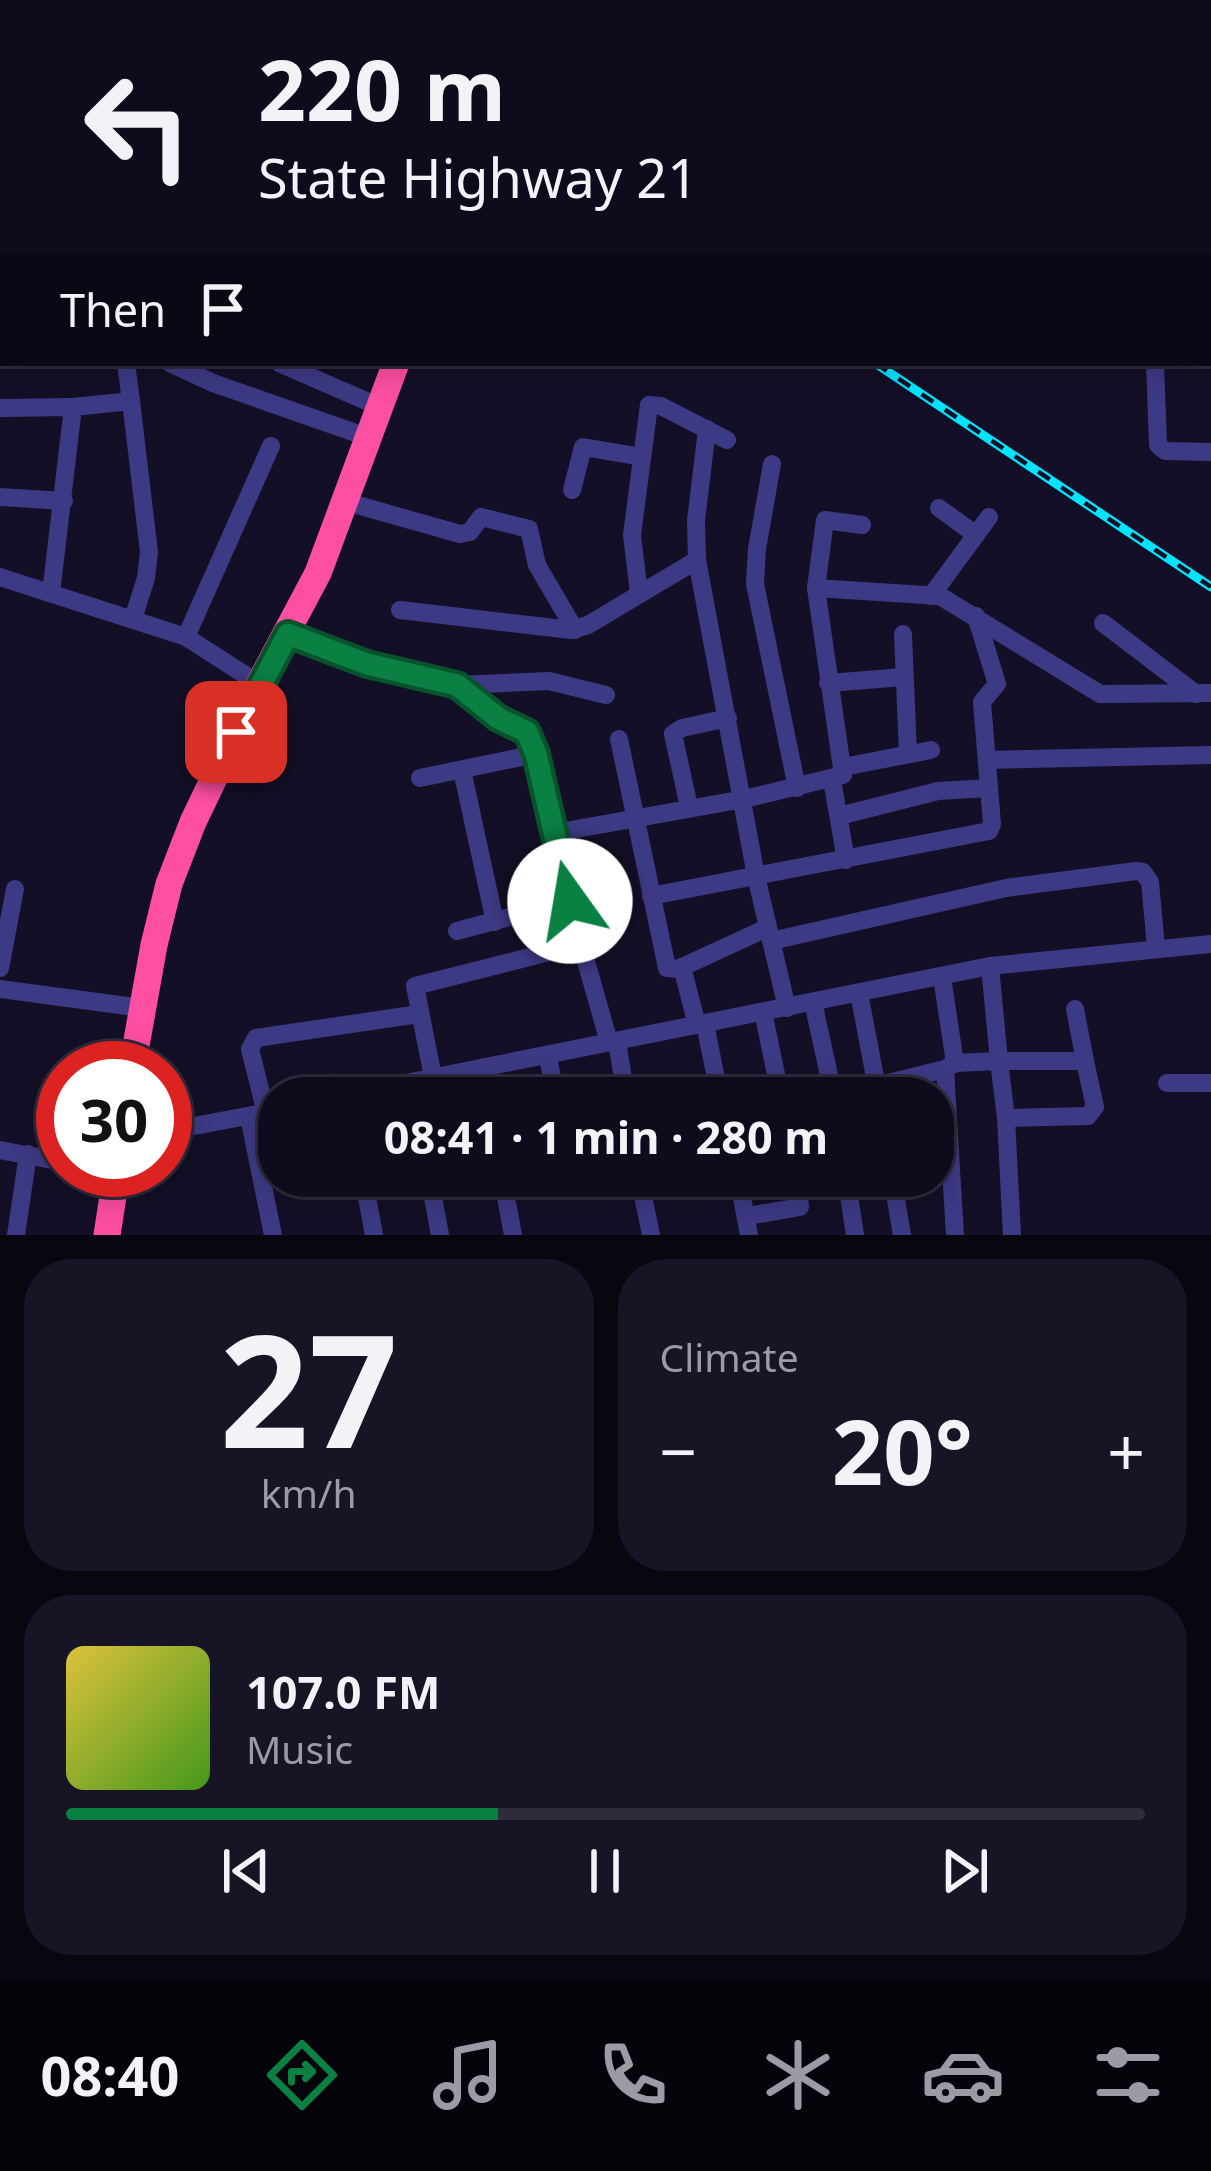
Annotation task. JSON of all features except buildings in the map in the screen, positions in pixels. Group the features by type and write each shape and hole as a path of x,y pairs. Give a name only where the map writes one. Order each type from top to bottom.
{"highway":[{"path":"136,1041 169,884 259,684 318,573 395,366"},
{"path":"107,1235 109,1197"}],"street":[{"path":"126,366 148,552 146,578 133,619"},
{"path":"176,366 370,438"},
{"path":"287,366 380,407"},
{"path":"1155,366 1158,445 1165,451 1211,452"},
{"path":"0,408 131,401"},
{"path":"639,593 632,535 650,405 661,406 727,440"},
{"path":"51,592 73,407"},
{"path":"707,430 696,521 698,560 756,876 787,1007"},
{"path":"186,637 271,446"},
{"path":"572,490 583,447 642,457"},
{"path":"772,464 755,584 797,788"},
{"path":"0,497 64,501"},
{"path":"347,502 460,533 470,532 481,517 529,529 537,565 575,629"},
{"path":"939,508 976,535"},
{"path":"931,596 989,517"},
{"path":"846,860 816,588 825,520 862,526"},
{"path":"400,610 575,629 698,560"},
{"path":"0,577 186,637 259,684"},
{"path":"816,588 947,599 1100,694 1204,693"},
{"path":"651,896 988,831 992,824 982,702 998,684 976,616"},
{"path":"1103,623 1204,693"},
{"path":"288,634 367,664 457,685 549,682 606,695"},
{"path":"903,634 908,754"},
{"path":"828,682 904,677"},
{"path":"457,685 498,718 524,728 536,754 581,944 621,1077"},
{"path":"688,807 673,734 728,718"},
{"path":"619,739 663,963 672,969 769,935 1006,888 1136,871 1143,872 1150,883 1156,947"},
{"path":"554,832 797,788 931,749"},
{"path":"421,778 536,754"},
{"path":"987,760 1211,755"},
{"path":"462,770 495,922"},
{"path":"839,816 938,791 989,788"},
{"path":"0,968 15,889"},
{"path":"457,931 570,901"},
{"path":"581,944 419,983 414,992 433,1077 990,966 1211,944"},
{"path":"990,966 1012,1235"},
{"path":"682,967 715,1077"},
{"path":"942,977 955,1235"},
{"path":"0,989 142,1008"},
{"path":"859,993 875,1077"},
{"path":"813,1002 828,1077"},
{"path":"1006,1118 1088,1116 1095,1107 1076,1009"},
{"path":"763,1012 777,1077"},
{"path":"258,1083 250,1048 256,1038 419,1014"},
{"path":"548,1057 552,1077"},
{"path":"920,1077 950,1066 999,1061 1085,1061"},
{"path":"484,1067 486,1077"},
{"path":"1167,1083 1211,1083"},
{"path":"192,1126 258,1114"},
{"path":"0,1150 36,1156"},
{"path":"16,1235 28,1154"},
{"path":"271,1197 273,1235"},
{"path":"367,1197 374,1235"},
{"path":"433,1197 440,1235"},
{"path":"506,1197 514,1235"},
{"path":"642,1197 646,1234"},
{"path":"748,1226 800,1207 799,1197"},
{"path":"849,1197 855,1235"},
{"path":"896,1197 902,1235"}],"railway":[{"path":"880,366 1211,587"}],"route":[{"path":"236,732 288,634 367,664 463,687 498,718 527,732 570,901"}]}
